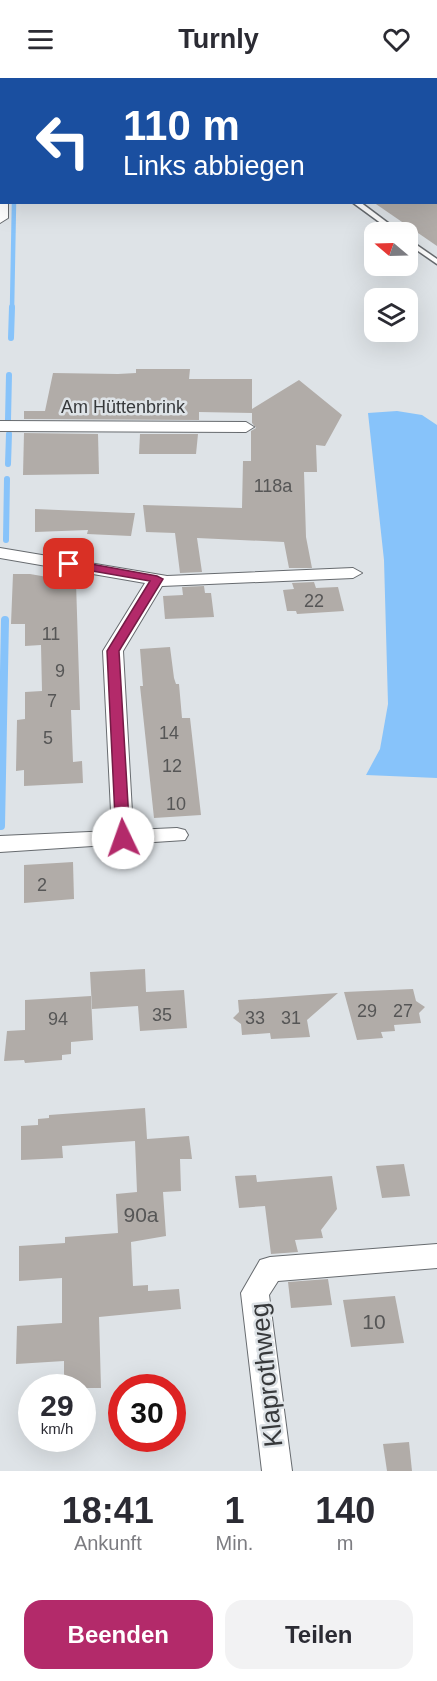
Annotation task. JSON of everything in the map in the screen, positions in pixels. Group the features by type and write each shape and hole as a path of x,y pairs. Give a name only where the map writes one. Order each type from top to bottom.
{"street":[{"path":"0,126 0,218"},
{"name":"Am Hüttenbrink","path":"0,426 246,427"},
{"path":"0,553 168,581 353,573"},
{"path":"123,838 113,651 157,579"},
{"path":"0,844 177,835"},
{"name":"Klaprothweg","path":"277,1471 255,1293 270,1269 437,1256"}],"lane":[{"path":"358,204 383,222"},
{"path":"418,248 437,262"}],"water":[{"path":"397,411 422,415 437,425 437,778 366,775 380,749 388,704 384,560 368,413"}],"building":[{"path":"376,204 437,204 437,246 418,233 418,222 402,222"},
{"path":"136,369 190,369 189,379 252,379 252,413 199,412 199,420 24,419 24,411 45,411 53,373 118,374 136,373"},
{"path":"299,380 342,415 325,446 316,445 317,472 304,472 306,537 312,568 289,568 284,542 197,538 202,572 180,573 175,533 146,532 143,505 242,508 243,461 251,461 251,431 256,428 252,423 252,409"},
{"path":"24,433 98,434 99,474 23,475"},
{"path":"140,434 198,434 196,454 139,454"},
{"path":"35,509 135,513 131,536 87,534 88,530 35,532"},
{"path":"13,574 30,574 76,582 80,710 71,710 73,762 82,761 83,783 24,786 24,770 16,771 17,720 25,719 25,692 42,691 41,645 25,646 25,624 11,624"},
{"path":"314,582 316,588 338,587 344,611 297,614 296,611 287,611 283,590 294,589 292,583"},
{"path":"204,586 205,593 211,593 214,617 165,619 163,596 183,595 182,587"},
{"path":"170,647 174,678 176,684 179,684 182,718 190,718 201,815 154,818 140,686 143,686 140,649"},
{"path":"73,862 74,899 24,903 24,865"},
{"path":"145,969 146,992 184,990 187,1028 140,1031 138,1006 92,1009 90,972"},
{"path":"413,989 416,1001 425,1007 419,1013 421,1023 394,1025 395,1031 381,1032 383,1038 357,1040 344,992"},
{"path":"338,993 307,1020 310,1037 271,1039 270,1033 242,1035 241,1024 233,1018 239,1012 238,1000"},
{"path":"91,996 93,1040 71,1042 71,1054 62,1055 62,1060 25,1063 24,1060 4,1061 7,1031 25,1030 25,1000"},
{"path":"145,1108 147,1139 189,1136 192,1159 180,1159 181,1191 163,1192 166,1236 131,1242 133,1286 148,1285 148,1291 179,1289 181,1309 99,1317 101,1388 96,1388 96,1374 64,1374 64,1361 16,1364 17,1326 62,1323 62,1278 19,1281 19,1246 65,1243 65,1237 118,1233 116,1194 137,1192 135,1141 62,1146 63,1158 21,1160 21,1126 38,1125 38,1119 49,1118 49,1115"},
{"path":"404,1164 410,1196 382,1198 376,1166"},
{"path":"256,1175 257,1182 332,1176 337,1209 321,1230 323,1238 295,1240 298,1252 271,1254 265,1206 239,1208 235,1176"},
{"path":"328,1279 332,1305 291,1308 288,1282"},
{"path":"395,1296 404,1343 351,1347 343,1300"},
{"path":"409,1442 412,1471 387,1471 383,1444"}],"waterway":[{"path":"12,309 14,204"},
{"path":"11,338 12,307"},
{"path":"8,420 9,375"},
{"path":"8,464 9,434"},
{"path":"6,540 7,479"},
{"path":"1,826 5,620"}],"route":[{"path":"69,564 157,579 113,651 123,838"}]}
